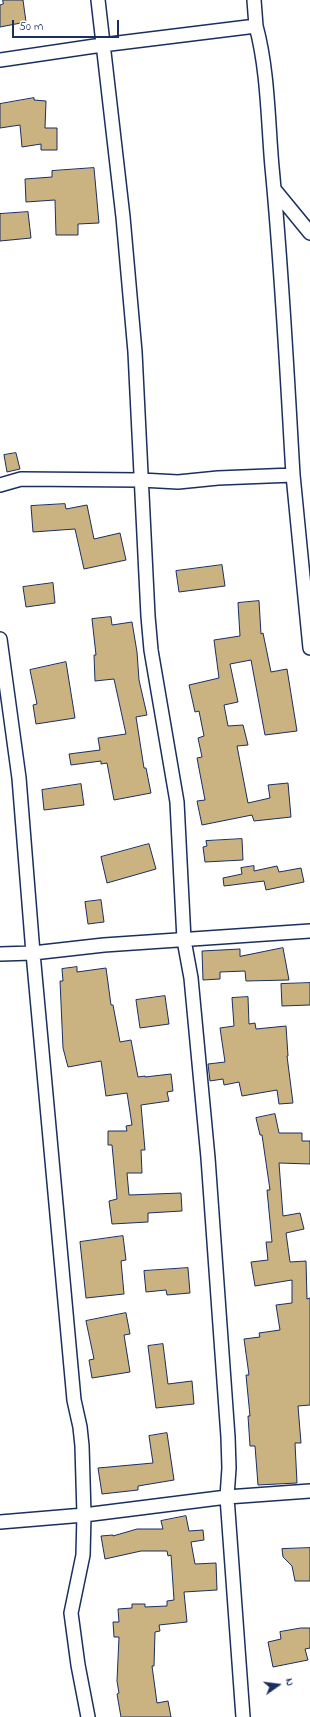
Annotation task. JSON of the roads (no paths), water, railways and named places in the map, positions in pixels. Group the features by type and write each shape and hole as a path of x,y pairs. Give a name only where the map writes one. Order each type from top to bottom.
{"street":[{"path":"98,0 135,352 148,616 176,802 184,940 191,978 208,1158 228,1437 229,1468 227,1497 243,1717"},
{"path":"254,0 256,26 263,58 281,273 293,475 310,648"},
{"path":"0,60 102,45 256,26"},
{"path":"274,189 310,233"},
{"path":"0,484 21,479 141,480 178,482 218,478 293,475"},
{"path":"0,638 19,778 33,953 74,1400 80,1427 82,1446 84,1515 83,1555 72,1613 78,1666 88,1717"},
{"path":"0,954 33,953 104,945 310,931"},
{"path":"0,1522 84,1515 227,1497 310,1491"}]}
